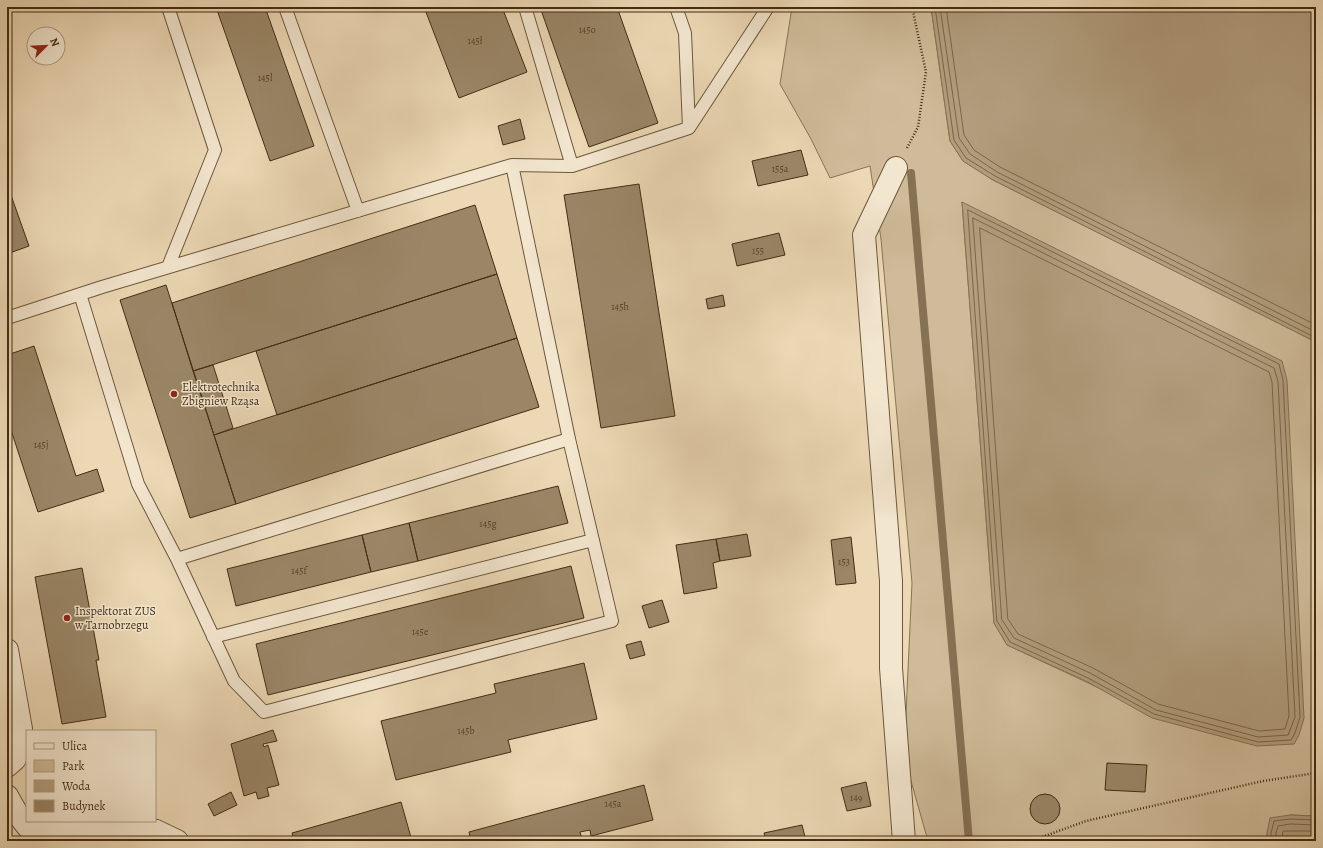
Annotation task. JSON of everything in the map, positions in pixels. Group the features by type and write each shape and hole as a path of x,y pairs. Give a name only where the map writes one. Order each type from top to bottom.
{"street":[{"path":"896,168 864,235 891,581 891,668 904,841"},
{"path":"7,650 21,729 15,760 7,766"},
{"path":"7,796 16,812 28,827 64,830 118,826 156,831 177,841"}],"lane":[{"path":"168,7 215,150 168,267"},
{"path":"285,7 358,211"},
{"path":"525,7 572,166"},
{"path":"676,7 685,33 689,128"},
{"path":"7,318 168,267 512,165 572,166 689,128 768,7"},
{"path":"80,294 138,484 177,559 234,681 264,712 612,621 569,439 512,165"},
{"path":"177,559 569,439"},
{"path":"213,637 593,540"}],"path":[{"path":"896,168 918,127 926,72 912,7"},
{"path":"1031,841 1086,821 1263,781 1316,773"}],"green space":[{"path":"792,7 931,7 950,141 963,161 993,180 1316,342 1316,816 1290,815 1267,833 1267,841 928,841 904,756 912,583 881,239 870,166 830,178 811,139 780,84","holes":["962,202 1116,696 1007,645 994,623"]}],"water":[{"path":"931,7 1316,7 1316,342 993,180 963,161 950,141"},
{"path":"962,202 1282,361 1287,380 1304,718 1299,735 1294,744 1257,746 1152,718 1086,681 1007,645 994,623"},
{"path":"1290,815 1316,816 1316,841 1267,841 1270,818"}],"building":[{"path":"216,7 265,7 314,146 270,161"},
{"path":"424,7 502,7 527,72 459,98"},
{"path":"540,7 617,7 658,123 589,147"},
{"path":"520,119 525,139 503,145 498,126"},
{"path":"801,150 808,175 758,186 752,161"},
{"path":"7,184 29,246 7,254"},
{"path":"639,184 675,416 601,428 564,195"},
{"path":"475,205 497,274 193,371 172,303"},
{"path":"779,233 785,255 737,266 732,244"},
{"path":"497,274 517,338 277,415 256,351"},
{"path":"166,285 236,504 190,518 120,300"},
{"path":"723,295 725,306 708,309 706,299"},
{"path":"517,338 539,407 236,504 214,435"},
{"path":"34,346 76,476 97,469 104,491 38,512 7,418 7,355"},
{"path":"213,365 233,428 214,435 193,371"},
{"path":"558,486 568,523 418,561 409,523"},
{"path":"409,523 418,561 371,572 362,535"},
{"path":"747,534 751,556 720,561 716,539"},
{"path":"362,535 371,572 236,606 227,569"},
{"path":"851,537 856,583 836,585 831,540"},
{"path":"716,539 720,561 713,563 717,588 684,594 676,545"},
{"path":"571,566 584,618 268,695 256,644"},
{"name":"Inspektorat ZUS w Tarnobrzegu","path":"82,568 99,660 96,660 106,717 62,724 35,577"},
{"path":"662,600 669,622 649,628 642,606"},
{"path":"641,641 645,655 630,659 626,645"},
{"path":"584,663 597,719 508,740 511,752 396,780 381,721 496,693 494,684"},
{"path":"273,730 277,741 263,744 264,747 268,745 279,785 267,788 269,796 258,799 256,792 244,796 231,744"},
{"path":"1107,763 1147,765 1145,792 1105,790"},
{"path":"866,782 871,806 847,811 841,788"},
{"path":"644,785 653,820 591,836 590,830 580,832 582,839 575,841 471,841 469,832"},
{"path":"231,792 237,805 214,816 208,804"},
{"path":"1045,794 1051,795 1059,803 1059,815 1051,823 1045,824 1039,823 1031,815 1030,809 1031,803 1039,795"},
{"path":"401,802 412,841 294,841 292,833"},
{"path":"802,825 806,841 766,841 764,833"}],"waterway":[{"path":"911,173 969,841"}],"place":[{"name":"Elektrotechnika Zbigniew Rząsa","path":"174,394"},
{"name":"Inspektorat ZUS w Tarnobrzegu","path":"67,618"}]}
